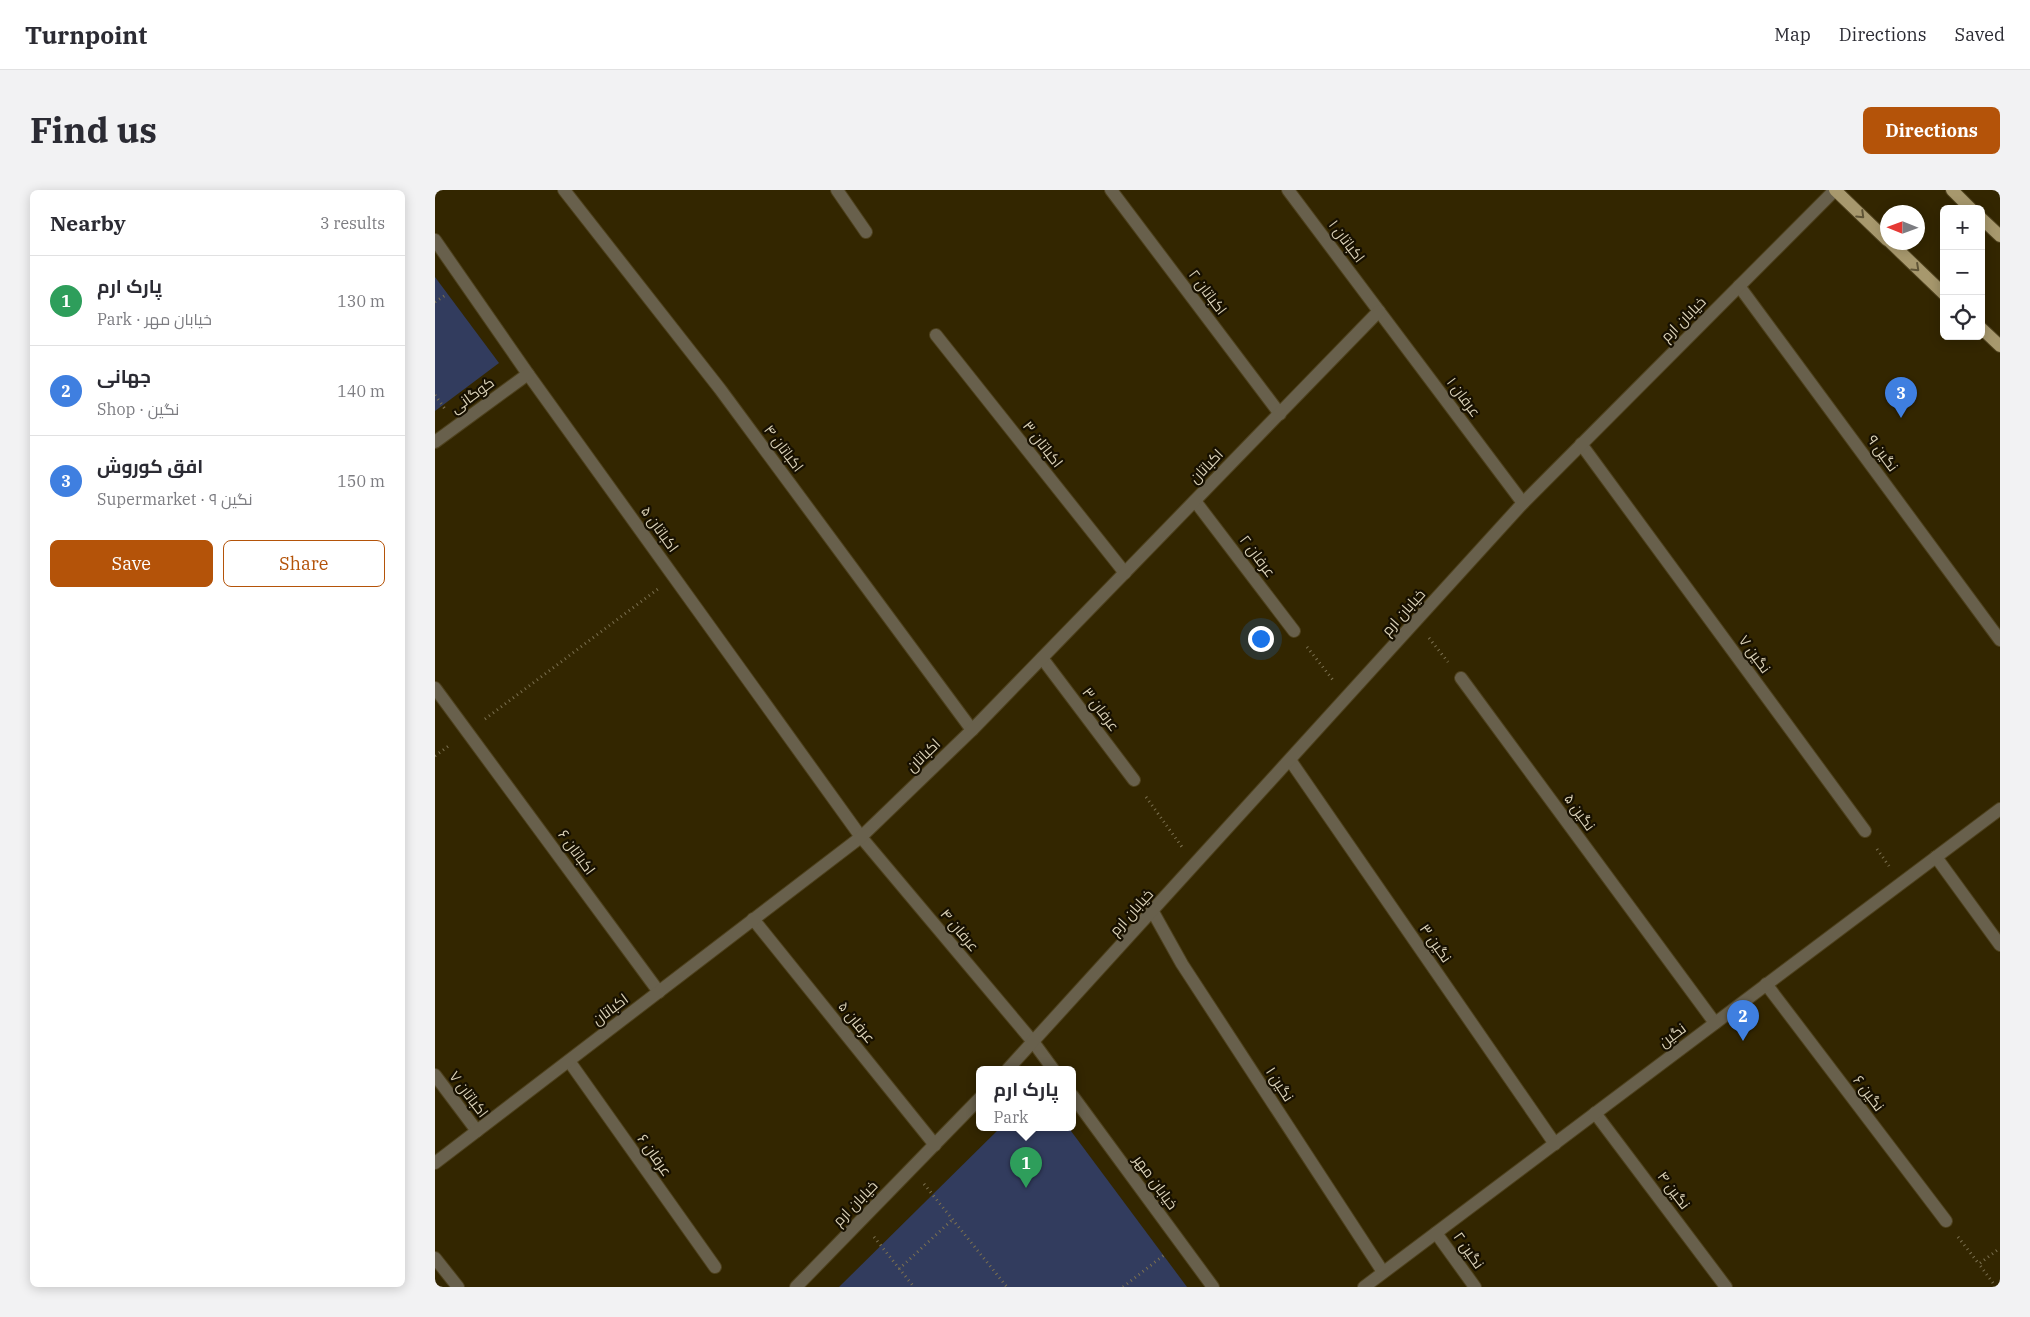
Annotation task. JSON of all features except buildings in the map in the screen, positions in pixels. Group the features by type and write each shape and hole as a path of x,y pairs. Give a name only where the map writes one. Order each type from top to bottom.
{"main road":[{"path":"1835,190 1880,233"},
{"path":"1952,190 1967,205"},
{"path":"1985,222 2000,236"},
{"path":"1897,250 1940,290"},
{"path":"1985,332 2000,346"}],"street":[{"name":"اکباتان ۴","path":"564,190 720,388 973,730"},
{"path":"837,190 866,232"},
{"name":"اکباتان ۲","path":"1111,190 1280,414"},
{"name":"اکباتان ۱","path":"1289,190 1379,311"},
{"name":"خیابان ارم","path":"1012,1066 1523,503 1835,190"},
{"name":"اکباتان ۵","path":"435,240 528,374 861,836"},
{"name":"نگین ۹","path":"1739,286 2000,640"},
{"name":"اکباتان","path":"435,1163 861,836 973,730 1379,311"},
{"name":"عرفان ۱","path":"1379,311 1523,503"},
{"name":"اکباتان ۳","path":"936,334 1125,573"},
{"name":"کوگانی","path":"435,442 528,374"},
{"name":"نگین ۷","path":"1581,444 1865,831"},
{"name":"عرفان ۲","path":"1195,501 1294,632"},
{"name":"عرفان ۳","path":"1042,658 1134,780"},
{"name":"نگین ۵","path":"1461,678 1715,1023"},
{"name":"اکباتان ۶","path":"435,688 659,992"},
{"name":"نگین ۳","path":"1290,760 1555,1144"},
{"name":"نگین","path":"1363,1287 2000,809"},
{"name":"عرفان ۴","path":"861,836 1034,1043"},
{"path":"1936,857 2000,945"},
{"name":"نگین ۱","path":"1153,912 1182,964 1383,1272"},
{"name":"عرفان ۵","path":"753,920 935,1144"},
{"name":"نگین ۶","path":"1766,984 1946,1221"},
{"path":"1034,1043 1051,1066"},
{"name":"عرفان ۶","path":"569,1060 715,1267"},
{"name":"اکباتان ۷","path":"435,1075 477,1132"},
{"name":"خیابان مهر","path":"1076,1101 1213,1287"},
{"name":"خیابان ارم","path":"795,1287 976,1102"},
{"name":"نگین ۴","path":"1595,1113 1726,1287"},
{"name":"نگین ۲","path":"1436,1233 1475,1287"},
{"path":"435,1258 458,1287"}],"path":[{"path":"435,756 674,576"},
{"path":"1416,622 1461,678"},
{"path":"1294,632 1347,698"},
{"path":"1134,780 1195,866"},
{"path":"1865,831 1901,883"},
{"path":"911,1169 1007,1287"},
{"path":"861,1220 914,1287"},
{"path":"899,1269 952,1220"},
{"path":"1946,1221 1996,1287"},
{"path":"1123,1287 1180,1242"},
{"path":"1979,1264 2000,1248"}],"shaded area":[{"path":"435,277 499,363 435,411"},
{"path":"997,1131 1071,1131 1187,1287 839,1287"}],"place":[{"name":"افق کوروش","path":"1901,418"},
{"name":"جهانی","path":"1743,1041"},
{"name":"پارک ارم","path":"1026,1188"}]}
